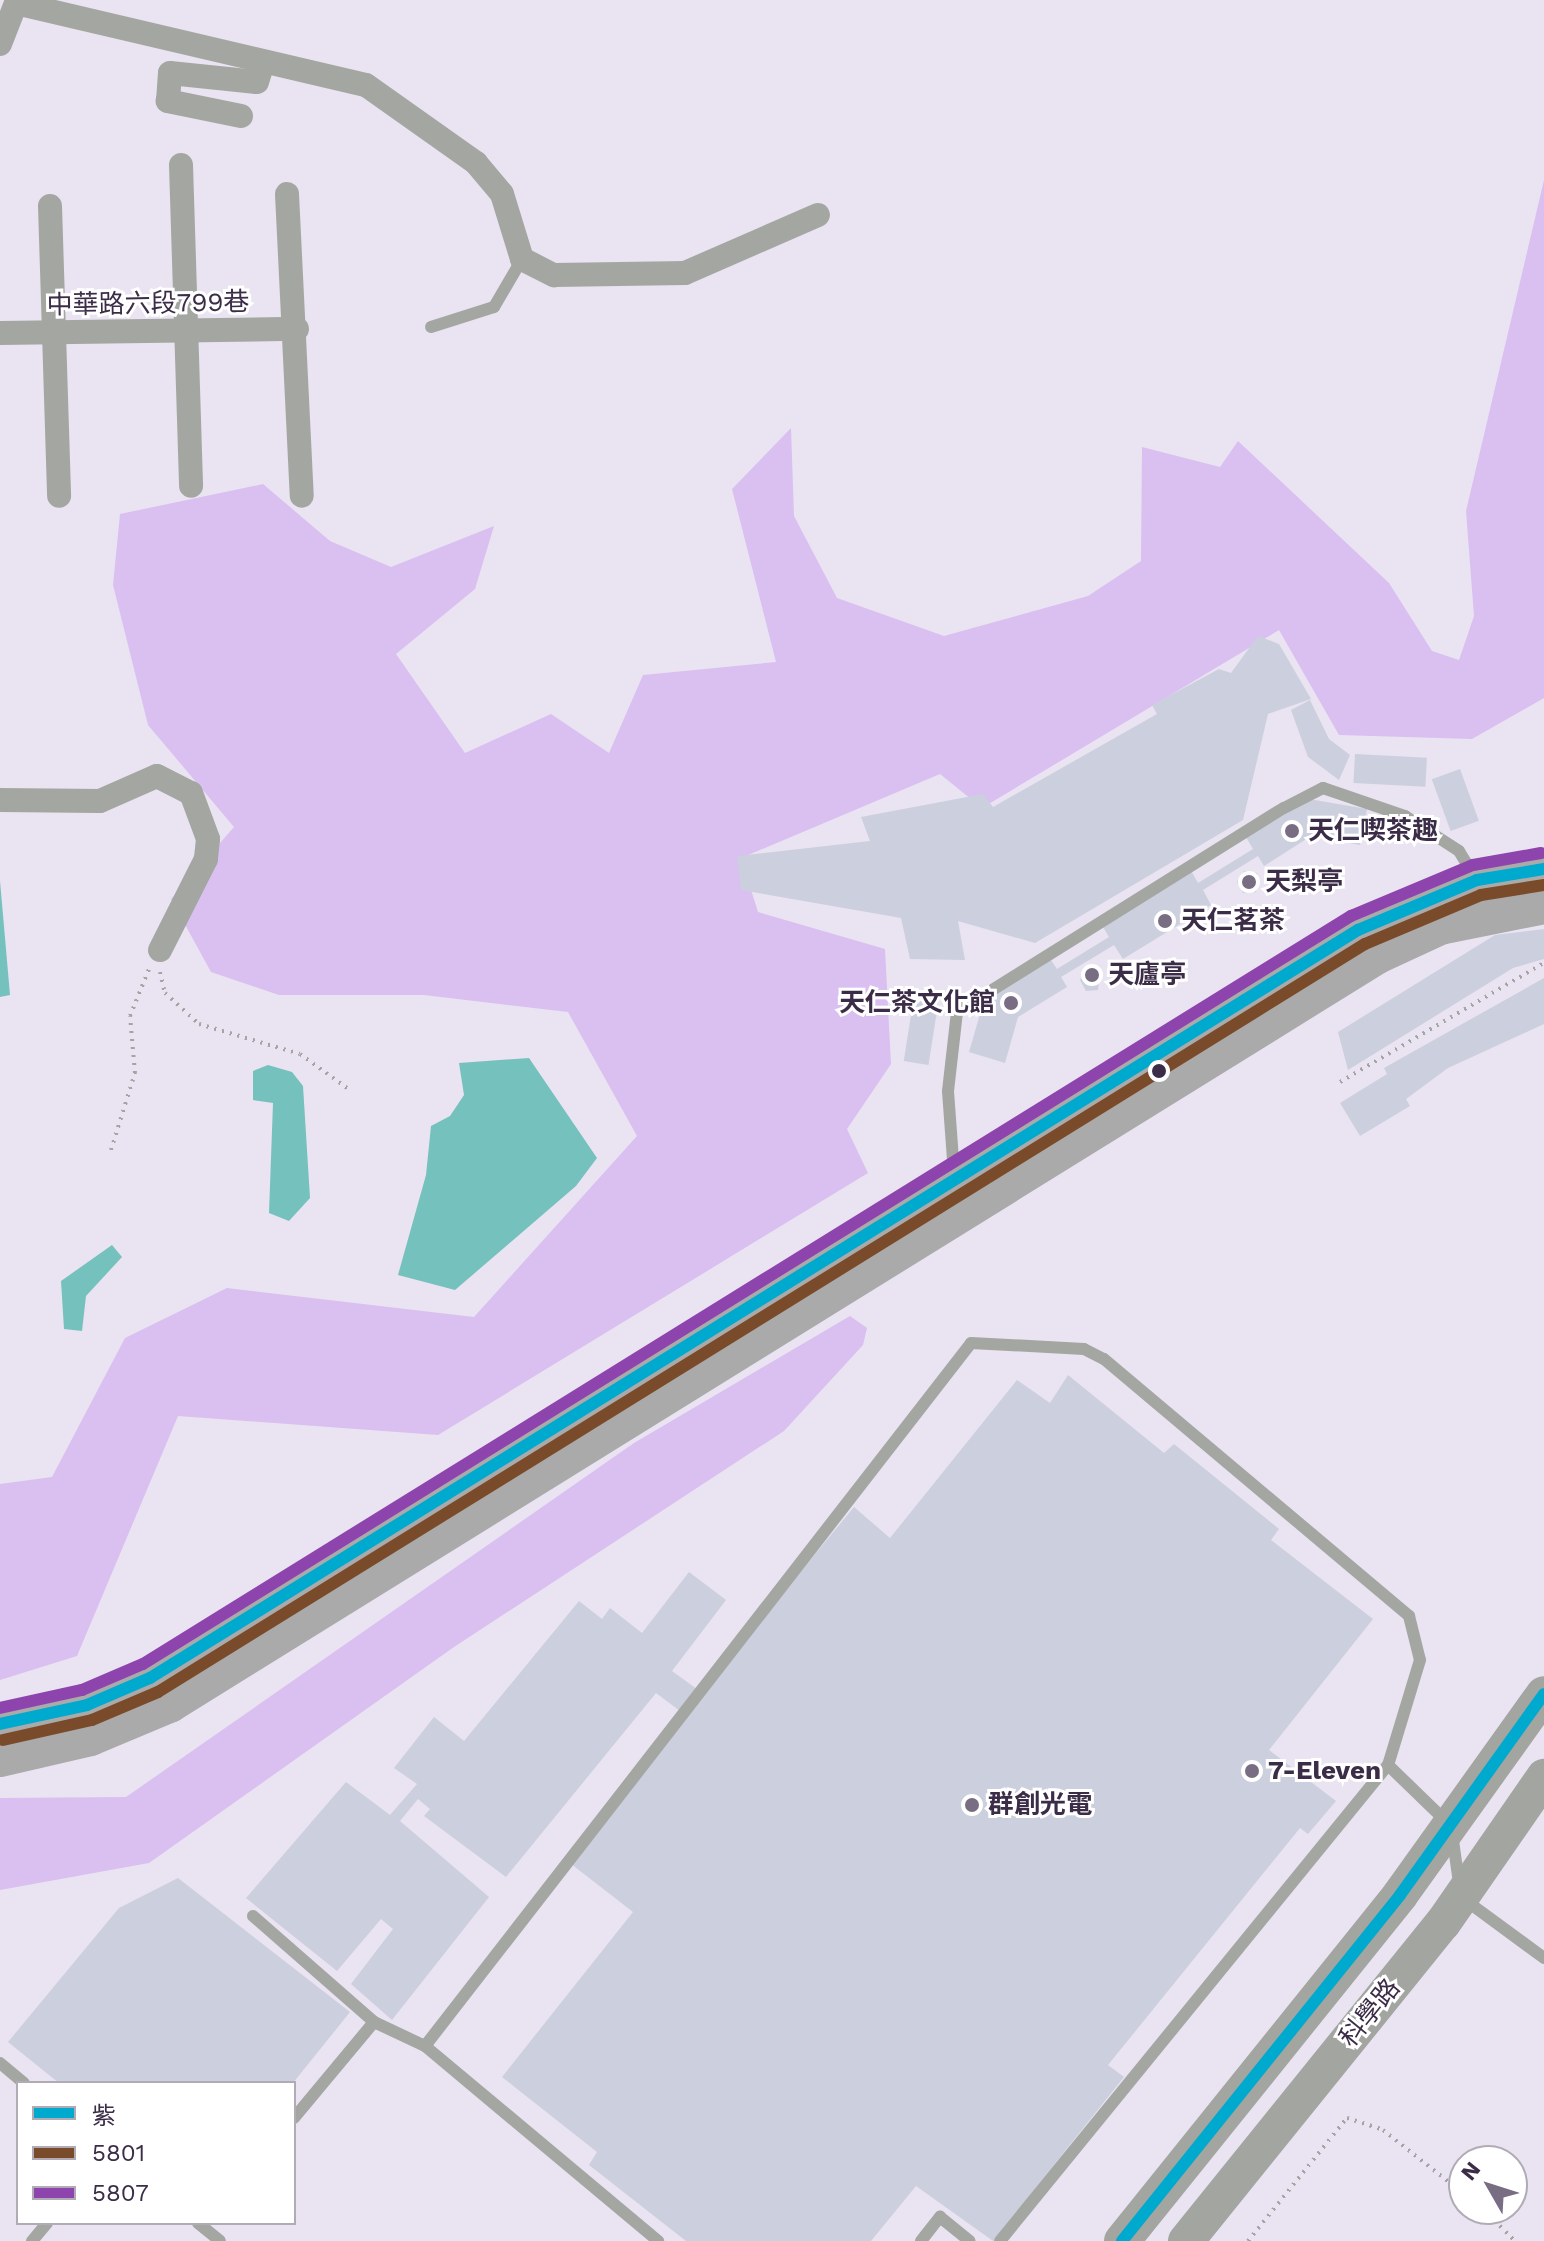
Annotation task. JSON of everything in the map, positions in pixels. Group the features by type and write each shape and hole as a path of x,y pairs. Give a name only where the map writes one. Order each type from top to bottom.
{"main road":[{"path":"1228,1026 1358,930 1477,880 1544,869"},
{"path":"0,1724 76,1708 150,1678 765,1296 942,1197 1228,1026 1440,925 1544,904"},
{"path":"0,1757 90,1736 169,1703 755,1340 942,1197"}],"street":[{"path":"0,44 15,2 366,85 476,163 502,194 522,259 554,275 685,273 818,215"},
{"path":"241,116 168,101 170,73 257,82 263,62"},
{"path":"181,165 183,333 191,486"},
{"path":"287,194 297,329 302,496"},
{"path":"50,206 51,333 59,496"},
{"name":"中華路六段799巷","path":"0,333 183,333 297,329"},
{"path":"0,800 100,801 157,776 191,793 208,839 206,859 160,950"},
{"name":"科學路","path":"1122,2241 1451,1826 1544,1694"},
{"name":"科學路","path":"1186,2241 1461,1897 1544,1777"}],"lane":[{"path":"431,327 494,307 522,259"},
{"path":"942,1197 948,1091 957,1012 1284,808 1323,788 1405,816 1459,851 1477,880"},
{"path":"425,2046 971,1343 1084,1349 1104,1359 1409,1616 1420,1660 1388,1765 1000,2241"},
{"path":"1388,1765 1405,1790 1451,1826 1461,1897 1544,1958"},
{"path":"253,1916 374,2022 425,2046 658,2241"},
{"path":"296,2116 374,2022"},
{"path":"0,2063 22,2081"},
{"path":"921,2241 940,2217 970,2241"},
{"path":"32,2241 45,2225"},
{"path":"204,2225 220,2241"}],"path":[{"path":"160,950 165,993 180,1011 234,1037 300,1054 350,1090"},
{"path":"111,1150 135,1073 130,1016 160,950"},
{"path":"1340,1082 1544,963"},
{"path":"1248,2241 1347,2118 1383,2130 1448,2181"},
{"path":"1499,2225 1515,2241"}],"shaded area":[{"path":"1544,180 1544,698 1472,739 1339,735 1279,630 982,808 940,774 741,858 758,912 885,949 891,1064 847,1129 868,1173 438,1435 178,1416 77,1656 0,1680 0,1484 52,1477 125,1338 227,1288 474,1317 637,1136 568,1012 424,995 279,995 211,972 171,899 234,827 148,725 113,585 120,514 263,484 330,541 391,567 494,526 475,589 396,654 465,753 551,714 609,753 643,675 776,662 732,489 791,428 794,516 837,598 944,636 1088,596 1141,561 1142,447 1220,467 1238,441 1389,583 1432,651 1459,660 1474,616 1466,511"},
{"path":"0,881 10,995 0,997"},
{"path":"529,1058 597,1158 576,1186 455,1290 398,1275 426,1175 431,1126 450,1116 464,1095 459,1063"},
{"path":"268,1065 292,1072 303,1086 310,1198 289,1221 269,1213 273,1103 253,1100 253,1071"},
{"path":"112,1245 122,1257 86,1296 82,1331 64,1329 61,1281"},
{"path":"850,1316 867,1328 863,1345 784,1431 454,1647 149,1863 0,1890 0,1798 126,1797 634,1443"}],"building":[{"path":"1258,636 1279,644 1311,699 1268,714 1243,820 1035,943 958,921 965,960 910,959 901,918 741,890 737,856 870,841 861,817 983,794 993,807 1157,714 1152,705 1219,669 1231,673"},
{"path":"1310,700 1329,739 1350,755 1339,780 1308,757 1291,710"},
{"path":"1355,754 1427,758 1425,787 1353,783"},
{"path":"1460,769 1479,821 1451,831 1432,779"},
{"path":"1309,799 1367,809 1360,845 1311,836 1264,866 1258,856 1203,890 1211,905 1123,959 1114,945 1061,977 1067,987 1018,1017 1005,1063 969,1052 987,990 1047,954 1057,969 1109,937 1100,922 1189,867 1198,883 1253,849 1246,837"},
{"name":"天梨亭","path":"1244,871 1257,873 1256,892 1243,893 1237,882"},
{"path":"1544,929 1544,959 1513,968 1348,1070 1338,1032 1495,935"},
{"name":"天廬亭","path":"1087,968 1100,971 1098,990 1086,991 1080,980"},
{"path":"1544,978 1544,1024 1448,1068 1406,1099 1410,1106 1360,1136 1340,1103 1387,1074 1384,1068"},
{"path":"915,990 940,994 928,1065 904,1061"},
{"name":"群創光電","path":"1068,1375 1164,1453 1174,1444 1279,1529 1271,1540 1373,1619 1269,1750 1336,1801 1308,1834 1300,1828 1108,2065 1124,2077 993,2241 916,2186 871,2241 686,2241 589,2165 597,2152 502,2077 633,1912 566,1860 684,1714 656,1693 506,1877 424,1816 430,1809 418,1799 400,1821 489,1897 392,2020 351,1984 393,1929 381,1919 337,1971 246,1898 346,1782 390,1815 417,1784 394,1768 434,1717 464,1741 579,1601 602,1619 610,1608 642,1633 689,1572 726,1600 672,1671 701,1692 854,1507 890,1538 1017,1380 1050,1403"},
{"path":"178,1878 350,2012 295,2081 57,2081 8,2042 119,1908"}],"transit line":[{"name":"5807","path":"0,1708 82,1690 143,1664 1351,916 1473,865 1541,853"},
{"name":"紫","path":"0,1724 87,1705 150,1678 1358,930 1477,880 1544,869"},
{"name":"5801","path":"3,1740 92,1720 158,1692 1365,944 1481,895 1544,885"},
{"name":"紫","path":"1122,2241 1400,1895 1544,1694"}],"place":[{"name":"天仁喫茶趣","path":"1292,831"},
{"name":"天梨亭","path":"1249,882"},
{"name":"天仁茗茶","path":"1165,921"},
{"name":"天廬亭","path":"1092,975"},
{"name":"天仁茶文化館","path":"1011,1003"},
{"name":"7-Eleven","path":"1252,1771"},
{"name":"群創光電","path":"972,1805"}]}
